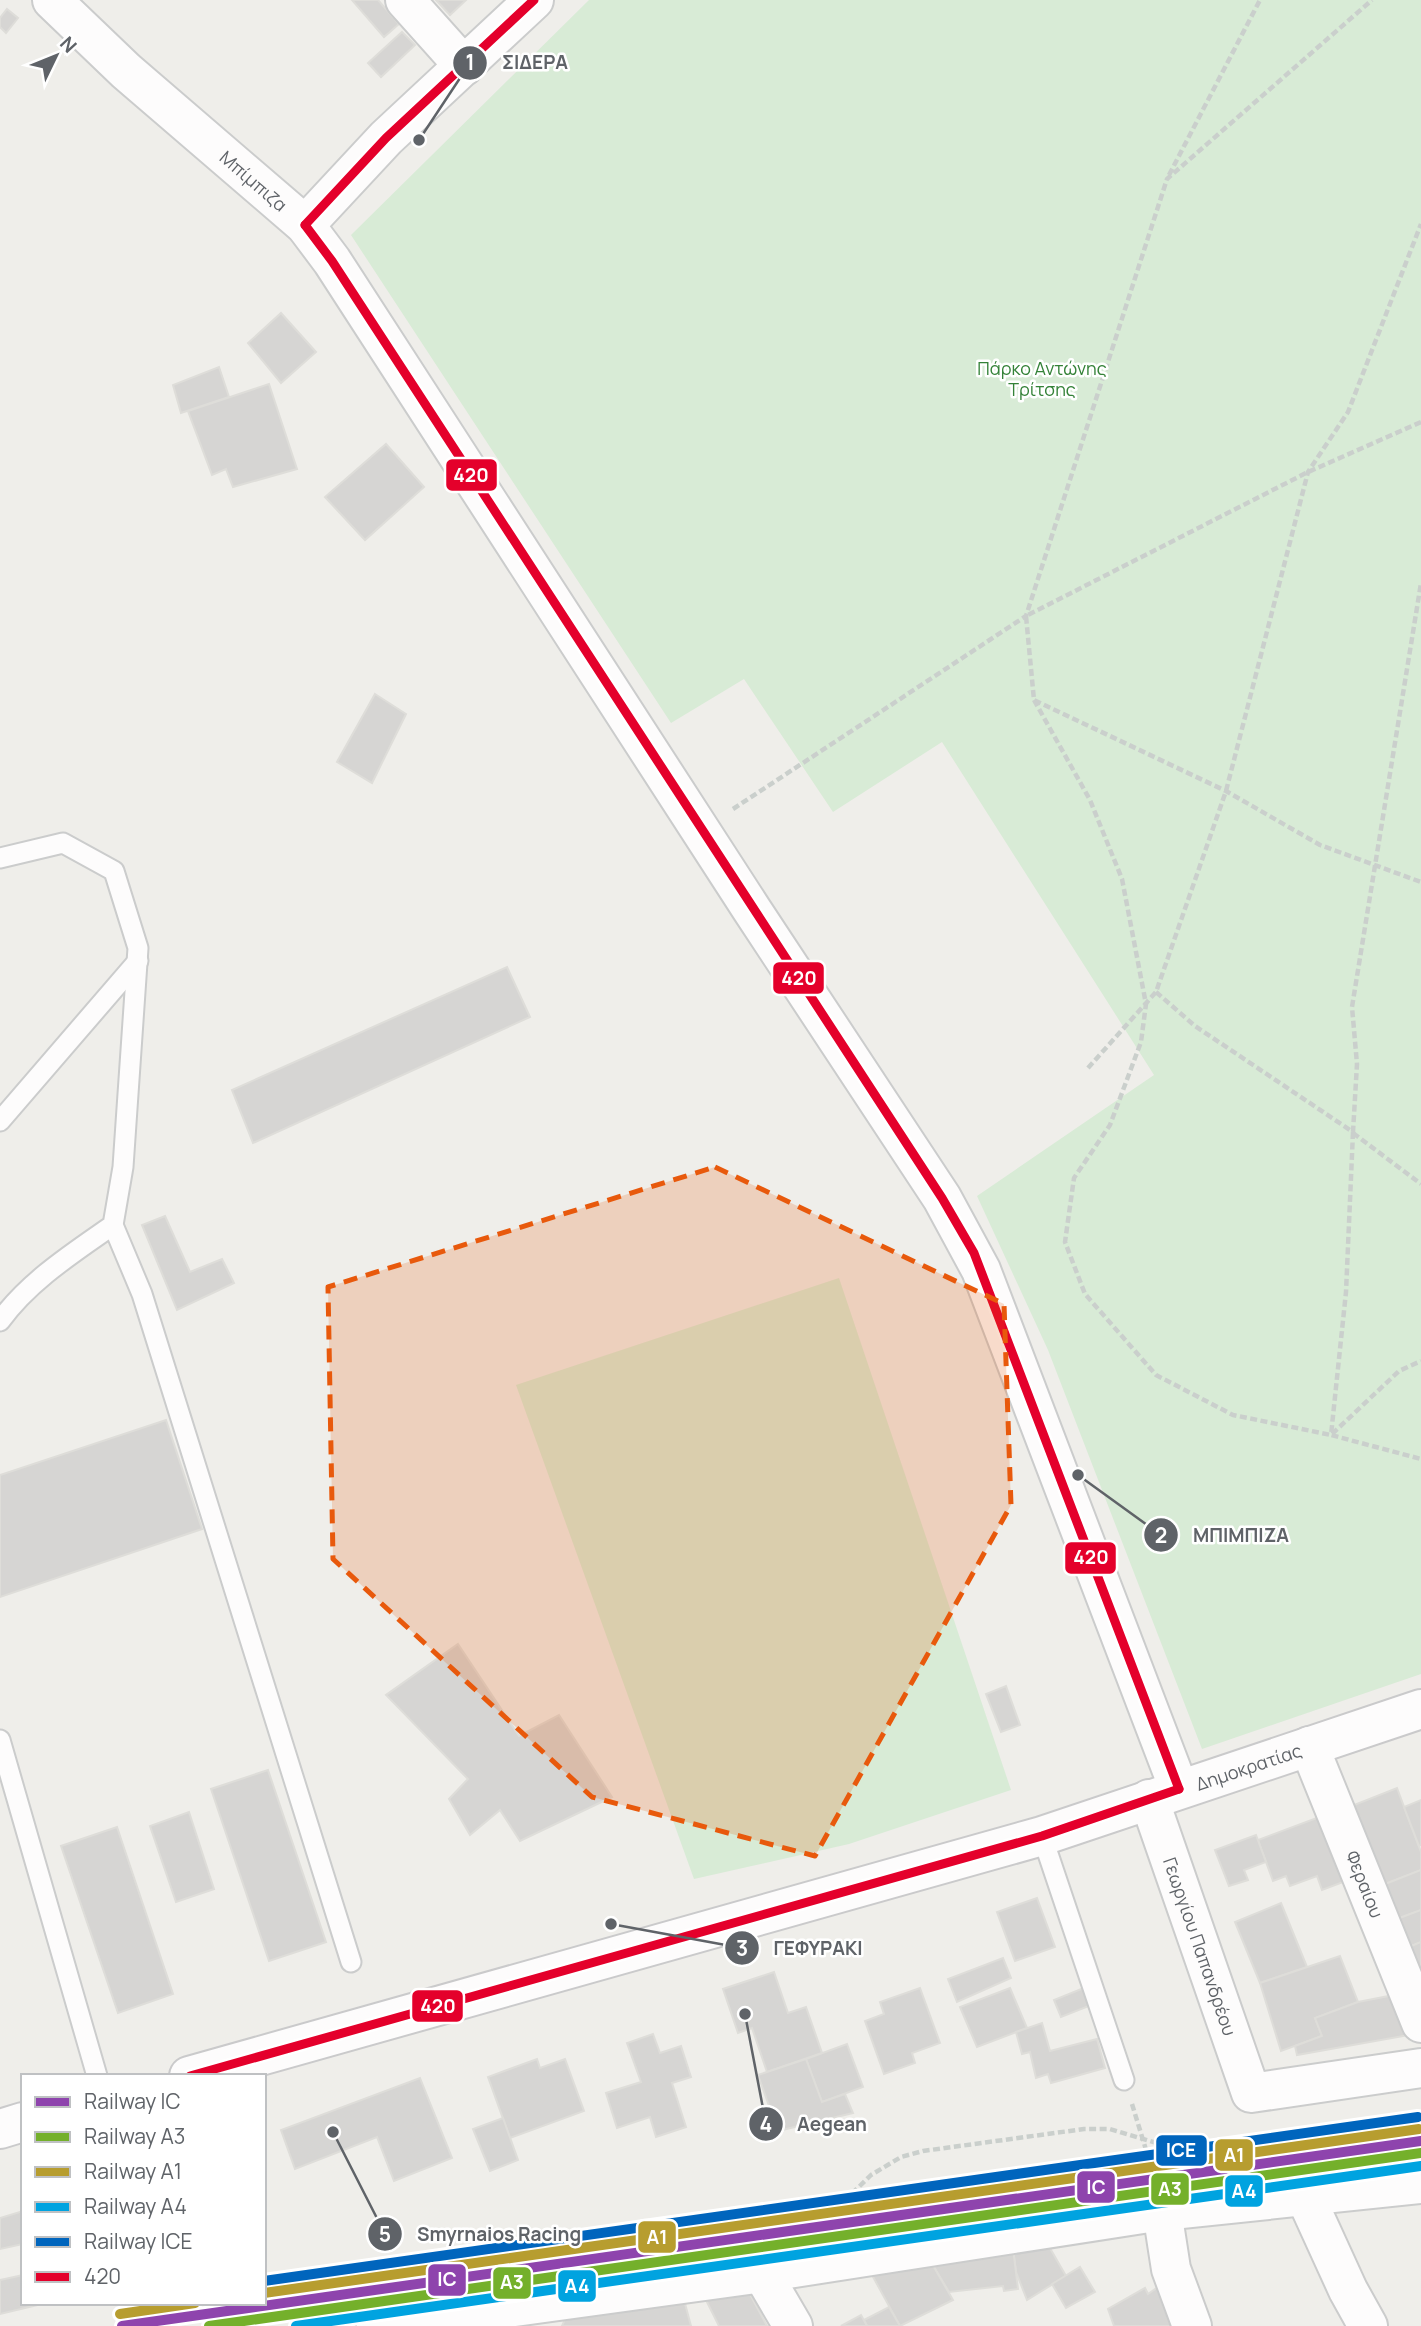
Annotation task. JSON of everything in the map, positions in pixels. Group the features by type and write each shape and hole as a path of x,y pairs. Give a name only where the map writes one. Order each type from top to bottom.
{"street":[{"name":"Μπίμπιζα","path":"51,0 126,71 305,225 332,261 699,830 942,1198 974,1253 1164,1794"},
{"path":"405,0 464,66"},
{"path":"305,225 386,138 534,0"},
{"name":"Δημοκρατίας","path":"196,2074 1042,1836 1421,1709"},
{"name":"Φεραίου","path":"1309,1746 1421,2023"},
{"name":"Γεωργίου Παπανδρέου","path":"1164,1794 1251,2093 1421,2068"},
{"path":"0,2129 21,2123"},
{"path":"366,2316 525,2316 762,2273 1162,2211 1421,2184"},
{"path":"1306,2198 1348,2290 1368,2326"},
{"path":"1162,2211 1171,2269 1192,2326"},
{"path":"762,2273 793,2326"}],"lane":[{"path":"0,858 63,843 114,871 138,948 138,961 123,1167 113,1224 142,1294 351,1962"},
{"path":"0,1121 138,961"},
{"path":"0,1321 9,1308 51,1269 113,1224"},
{"path":"0,1741 96,2074"},
{"path":"1042,1836 1124,2080"}],"path":[{"path":"1260,0 1167,179 1026,615 1034,700 1090,800 1122,879 1146,1004 1141,1042 1110,1125 1074,1178 1065,1242 1084,1294 1156,1375 1233,1415 1331,1435 1421,1459"},
{"path":"1167,179 1372,0"},
{"path":"1088,1068 1156,992 1226,791 1308,472 1348,412 1421,224"},
{"path":"699,830 1026,615 1308,472 1421,422"},
{"path":"1331,1435 1346,1292 1357,1064 1352,1007 1421,583"},
{"path":"1034,700 1226,791 1320,845 1421,882"},
{"path":"1156,992 1195,1026 1353,1132 1421,1184"},
{"path":"1331,1435 1399,1371 1421,1360"},
{"path":"1124,2080 1162,2211"},
{"path":"812,2228 840,2208 885,2165 923,2151 1084,2129 1110,2129 1142,2137 1213,2162 1235,2165"},
{"path":"233,2326 366,2316"}],"highlighted area":[{"path":"715,1167 1004,1304 1011,1505 815,1856 592,1797 333,1559 328,1287"}],"green space":[{"name":"Πάρκο Αντώνης Τρίτσης","path":"589,0 1421,0 1421,1674 1202,1749 1048,1350 977,1196 1154,1075 942,742 833,812 744,679 671,723 351,235"},
{"path":"839,1278 1011,1790 849,1844 694,1879 516,1385"}],"building":[{"path":"352,0 378,0 399,24 384,37"},
{"path":"436,0 466,0 450,15"},
{"path":"7,9 18,18 6,33 0,27 0,18"},
{"path":"402,32 415,45 381,77 368,63"},
{"path":"281,313 316,352 281,383 248,343"},
{"path":"219,367 229,397 181,413 173,385"},
{"path":"269,384 297,469 233,487 226,469 212,475 188,411"},
{"path":"386,444 424,487 365,540 325,497"},
{"path":"375,694 406,714 372,783 337,762"},
{"path":"507,967 530,1017 253,1143 232,1090"},
{"path":"165,1216 190,1272 222,1259 234,1283 177,1310 142,1225"},
{"path":"166,1420 202,1529 0,1597 0,1475"},
{"path":"458,1644 519,1736 559,1715 612,1797 520,1841 500,1810 470,1835 449,1799 468,1779 386,1695"},
{"path":"1006,1686 1020,1725 1001,1732 986,1694"},
{"path":"268,1770 326,1942 269,1961 211,1789"},
{"path":"1397,1788 1421,1852 1421,1870 1380,1886 1349,1807"},
{"path":"1421,1800 1421,1845 1419,1846 1404,1807"},
{"path":"189,1812 214,1889 176,1902 150,1826"},
{"path":"1322,1816 1346,1881 1322,1890 1317,1876 1290,1886 1286,1876 1273,1881 1258,1840"},
{"path":"117,1827 173,1994 118,2013 61,1846"},
{"path":"1256,1835 1266,1862 1244,1870 1248,1880 1229,1886 1215,1850"},
{"path":"1421,1870 1421,1910 1394,1920 1380,1886"},
{"path":"1037,1898 1055,1947 1015,1961 997,1912"},
{"path":"1281,1903 1307,1967 1260,1983 1235,1922"},
{"path":"1421,1910 1421,1942 1409,1947 1397,1919"},
{"path":"1421,1942 1421,1977 1409,1947"},
{"path":"1340,1956 1358,2002 1315,2018 1322,2036 1281,2051 1260,1983"},
{"path":"1003,1958 1011,1978 957,2002 948,1979"},
{"path":"774,1972 788,2013 806,2007 822,2053 767,2072 752,2028 738,2033 723,1989"},
{"path":"1091,1985 1099,2002 1061,2017 1054,2000"},
{"path":"920,1988 940,2043 912,2053 915,2063 884,2074 865,2021 884,2014 880,2002"},
{"path":"1010,1988 1027,2028 977,2047 960,2007"},
{"path":"1399,1994 1409,2035 1297,2055 1295,2046 1322,2036 1315,2018 1358,2002"},
{"path":"1042,2023 1050,2051 1097,2039 1105,2068 1051,2083 1048,2074 1036,2078 1030,2052 1022,2054 1016,2032"},
{"path":"653,2034 660,2053 681,2046 691,2077 672,2083 686,2127 656,2137 650,2117 617,2128 606,2093 641,2082 627,2043"},
{"path":"847,2044 863,2087 822,2102 806,2059"},
{"path":"537,2059 540,2068 565,2059 584,2111 510,2138 488,2077"},
{"path":"806,2059 822,2102 845,2094 853,2113 778,2131 758,2075"},
{"path":"420,2078 452,2158 394,2181 377,2137 295,2169 281,2130"},
{"path":"503,2118 518,2160 490,2171 473,2129"},
{"path":"21,2212 21,2244 0,2249 0,2218"},
{"path":"1047,2243 1066,2276 1027,2300 1016,2272 1013,2248"},
{"path":"1013,2248 1018,2289 1004,2291 1003,2286 949,2292 931,2262"},
{"path":"931,2262 953,2300 900,2326 872,2275"},
{"path":"1080,2267 1095,2292 1066,2308 1052,2284"},
{"path":"21,2275 21,2305 38,2305 0,2314 0,2280"},
{"path":"745,2285 767,2326 719,2326 705,2298"},
{"path":"1158,2287 1172,2326 1114,2326 1108,2309 1145,2288 1148,2294"},
{"path":"683,2296 691,2326 562,2326 570,2308"},
{"path":"889,2307 900,2326 867,2326 864,2320"},
{"path":"861,2315 867,2326 841,2326"}],"rail line":[{"name":"ICE","path":"266,2281 1418,2117"},
{"name":"A1","path":"266,2293 1419,2129"},
{"name":"IC","path":"122,2326 1421,2141"},
{"name":"A3","path":"209,2326 1421,2153"},
{"name":"A4","path":"296,2326 1421,2166"},
{"name":"A1","path":"120,2314 181,2305"}],"transit line":[{"name":"420","path":"305,225 386,138 534,0"},
{"name":"420","path":"305,225 332,261 942,1198 974,1253 1179,1789"},
{"name":"420","path":"197,2074 1042,1836 1179,1789"}],"place":[{"name":"ΣΙΔΕΡΑ","path":"419,140"},
{"name":"ΜΠΙΜΠΙΖΑ","path":"1078,1475"},
{"name":"ΓΕΦΥΡΑΚΙ","path":"611,1924"},
{"name":"Aegean","path":"745,2014"},
{"name":"Smyrnaios Racing","path":"333,2132"}]}
